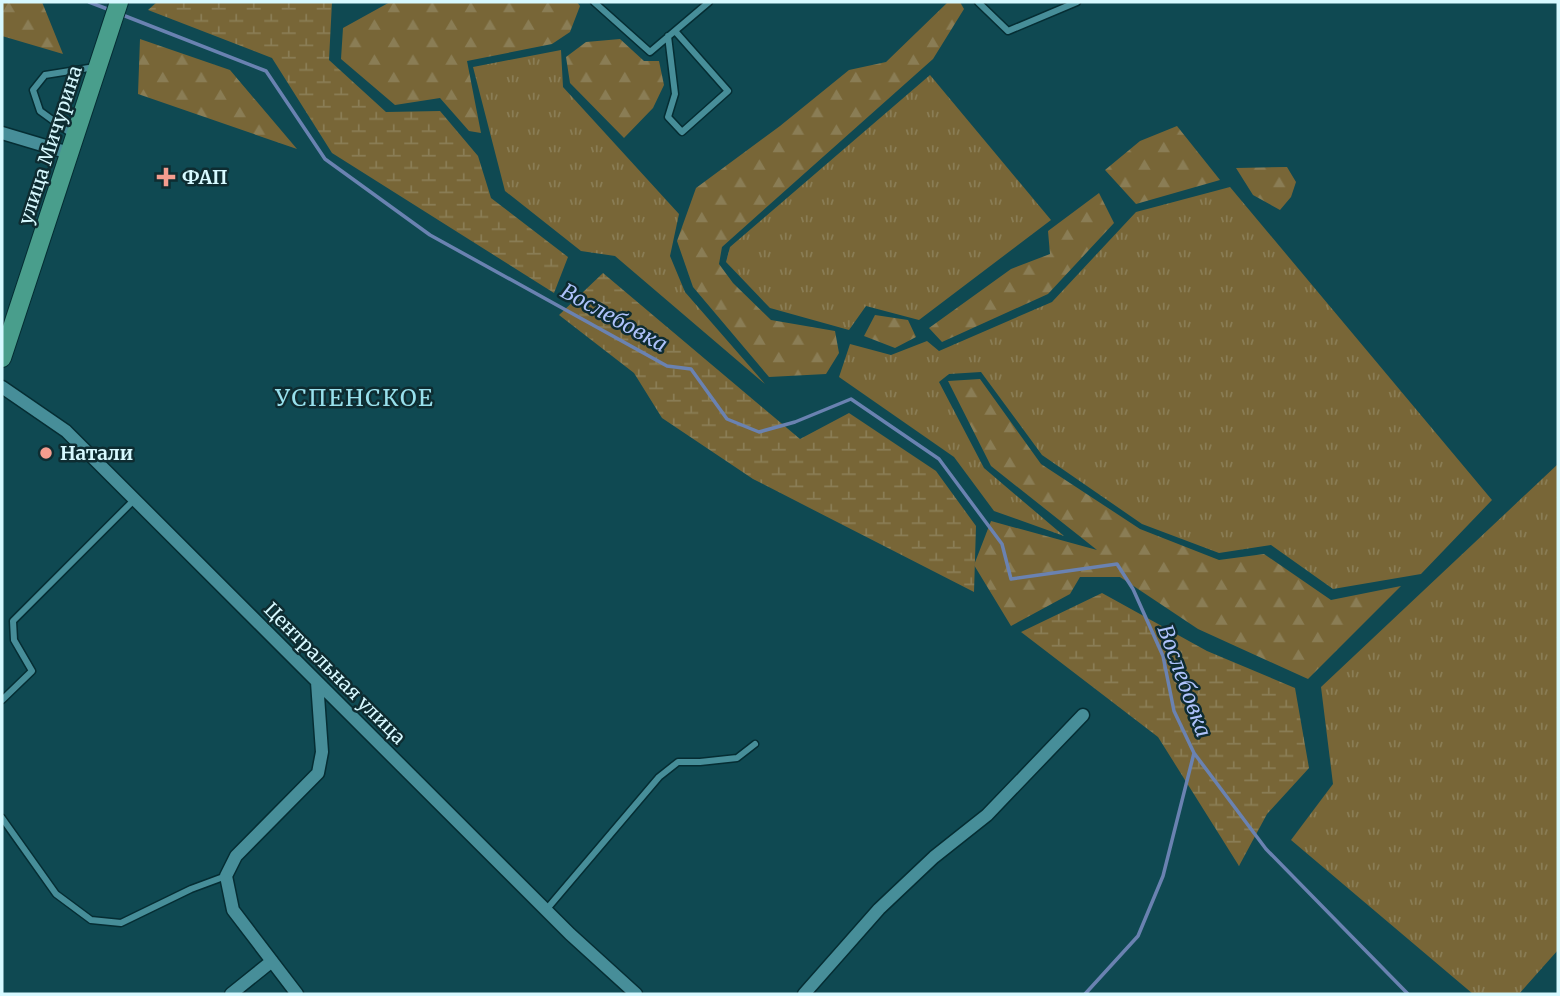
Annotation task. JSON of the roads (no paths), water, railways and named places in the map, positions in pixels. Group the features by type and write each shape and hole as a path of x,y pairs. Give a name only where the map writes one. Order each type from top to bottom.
{"main road":[{"name":"улица Мичурина","path":"2,358 119,2"}],"street":[{"path":"2,133 72,145"},
{"name":"Центральная улица","path":"2,387 66,431 546,911 636,994"},
{"path":"297,994 233,910 226,876 236,856 318,773 322,752 317,681"},
{"path":"804,994 879,909 934,857 987,815 1083,715"},
{"path":"231,994 272,961"}],"lane":[{"path":"594,2 650,52 709,2"},
{"path":"978,2 1008,31 1077,2"},
{"path":"668,36 675,94 668,117 682,132 728,91 675,31"},
{"path":"72,145 40,111 33,90 45,75 98,66"},
{"path":"2,699 32,671 14,640 13,621 134,500"},
{"path":"546,911 668,769 678,762 737,758 755,744"},
{"path":"2,818 56,894 92,920 121,923 191,889 226,876"}],"waterway":[{"name":"Вослебовка","path":"89,2 110,10"},
{"name":"Вослебовка","path":"120,14 266,71 325,159 430,235 667,366 691,369 727,419 759,432 795,422 851,399 939,459 1002,544 1011,579 1117,564 1133,589 1163,656 1174,711 1194,753 1266,849 1408,994"},
{"path":"1085,994 1138,936 1163,876 1194,753"}],"place":[{"name":"ФАП","path":"166,177"},
{"name":"Натали","path":"46,453"}],"district":[{"name":"УСПЕНСКОЕ","path":"355,398"}]}
